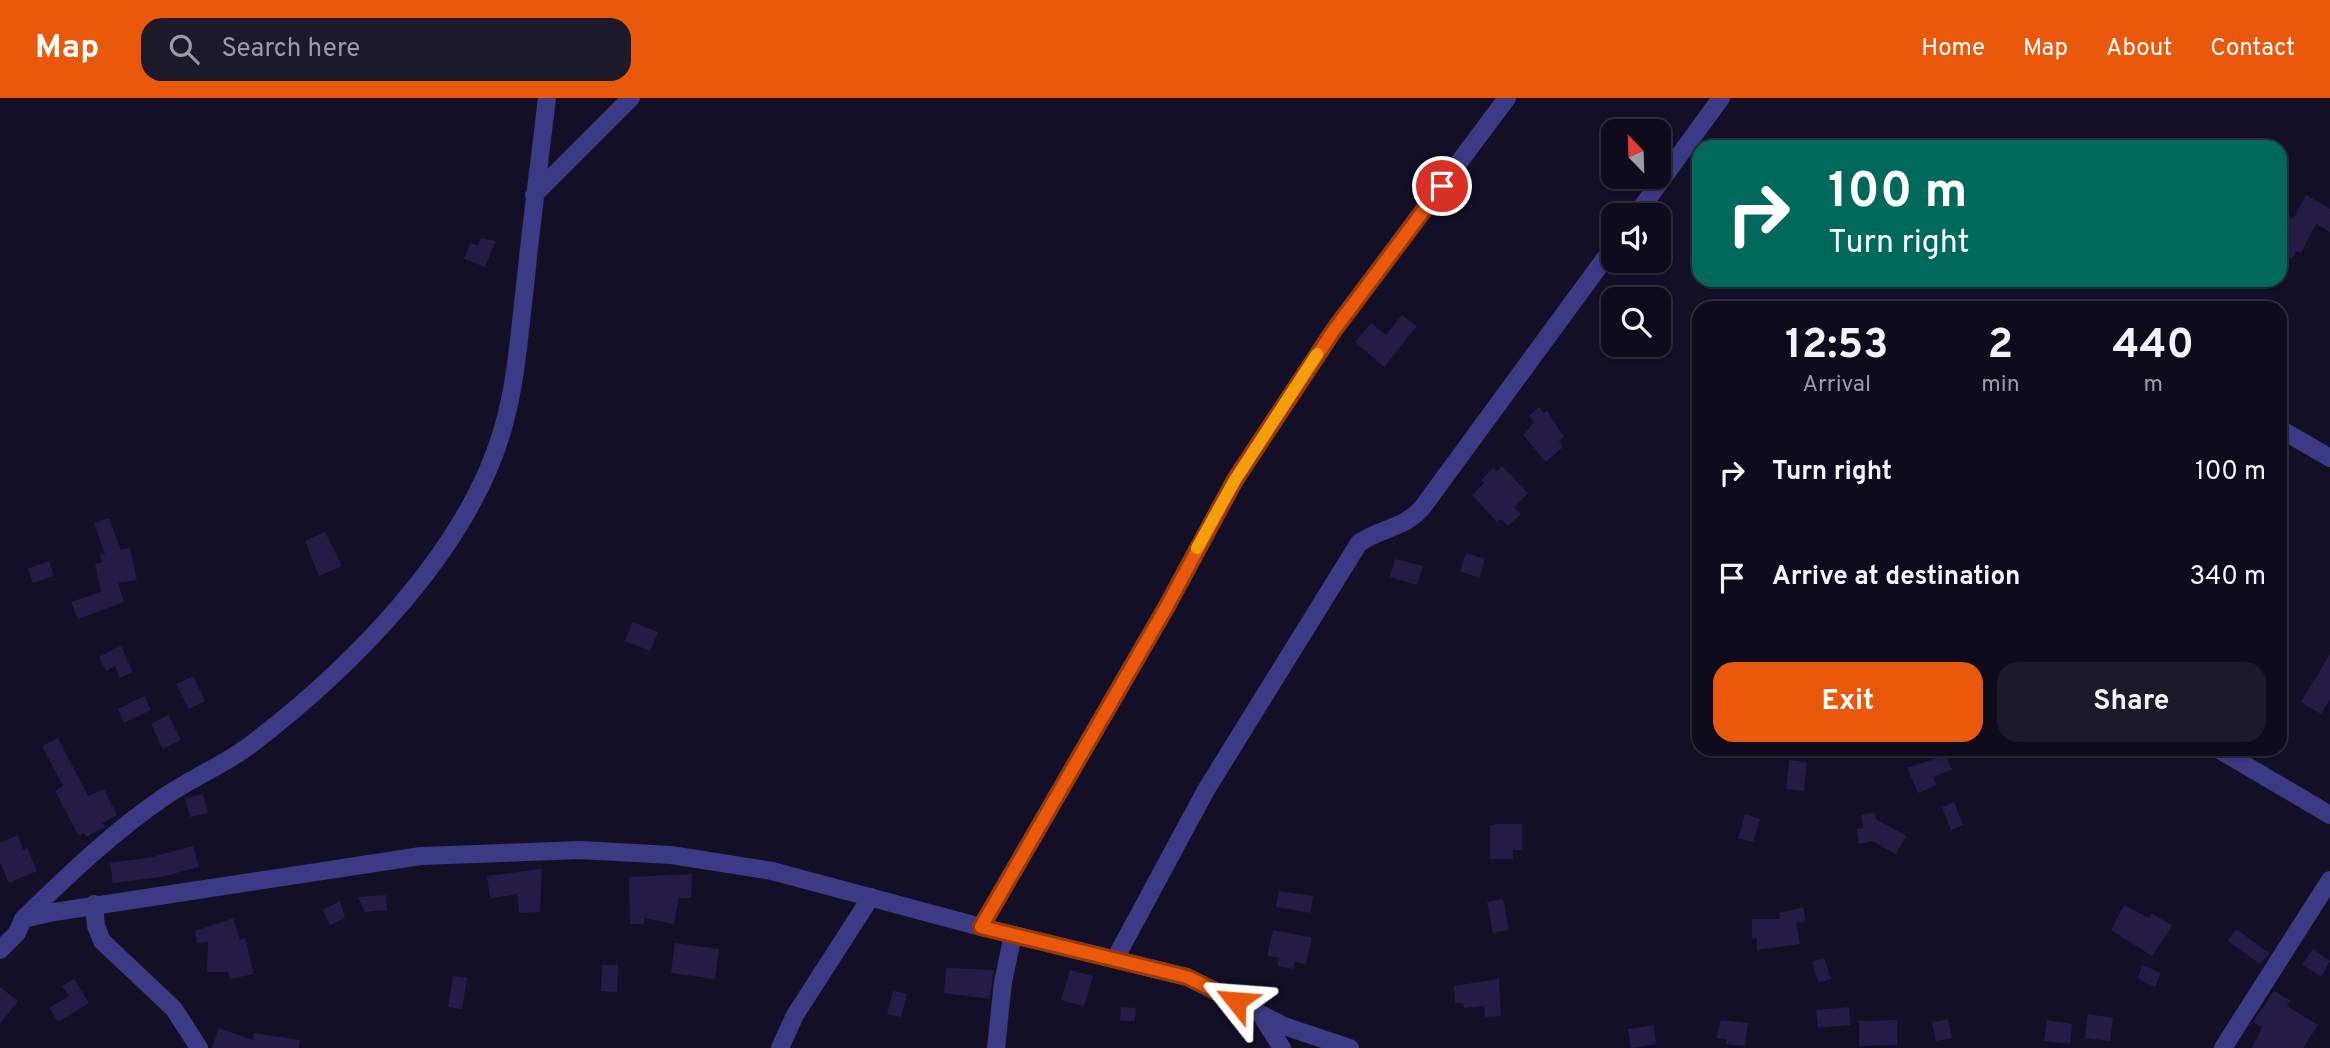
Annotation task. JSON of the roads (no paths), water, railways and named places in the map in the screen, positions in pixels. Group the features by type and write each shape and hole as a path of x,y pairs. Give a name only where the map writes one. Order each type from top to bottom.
{"street":[{"path":"0,950 18,933 23,919 73,870 167,795 248,747 298,705 364,645 406,600 435,561 479,488 503,428 519,339 547,98"},
{"path":"534,195 631,98"},
{"path":"981,927 1256,446 1334,330 1507,98"},
{"path":"1645,203 1721,98"},
{"path":"1115,959 1206,790 1359,543 1371,534 1411,521 1601,264"},
{"path":"2287,433 2330,458"},
{"path":"2230,756 2330,815"},
{"path":"23,919 94,904 397,859 580,850 723,862 772,871 981,927 1187,977 1308,1036 1350,1048"},
{"path":"2223,1048 2330,880"},
{"path":"780,1048 795,1016 871,897"},
{"path":"94,904 96,926 102,941 174,1009 198,1048"},
{"path":"996,1048 1003,982 1013,934"},
{"path":"1261,1015 1282,1048"}]}
